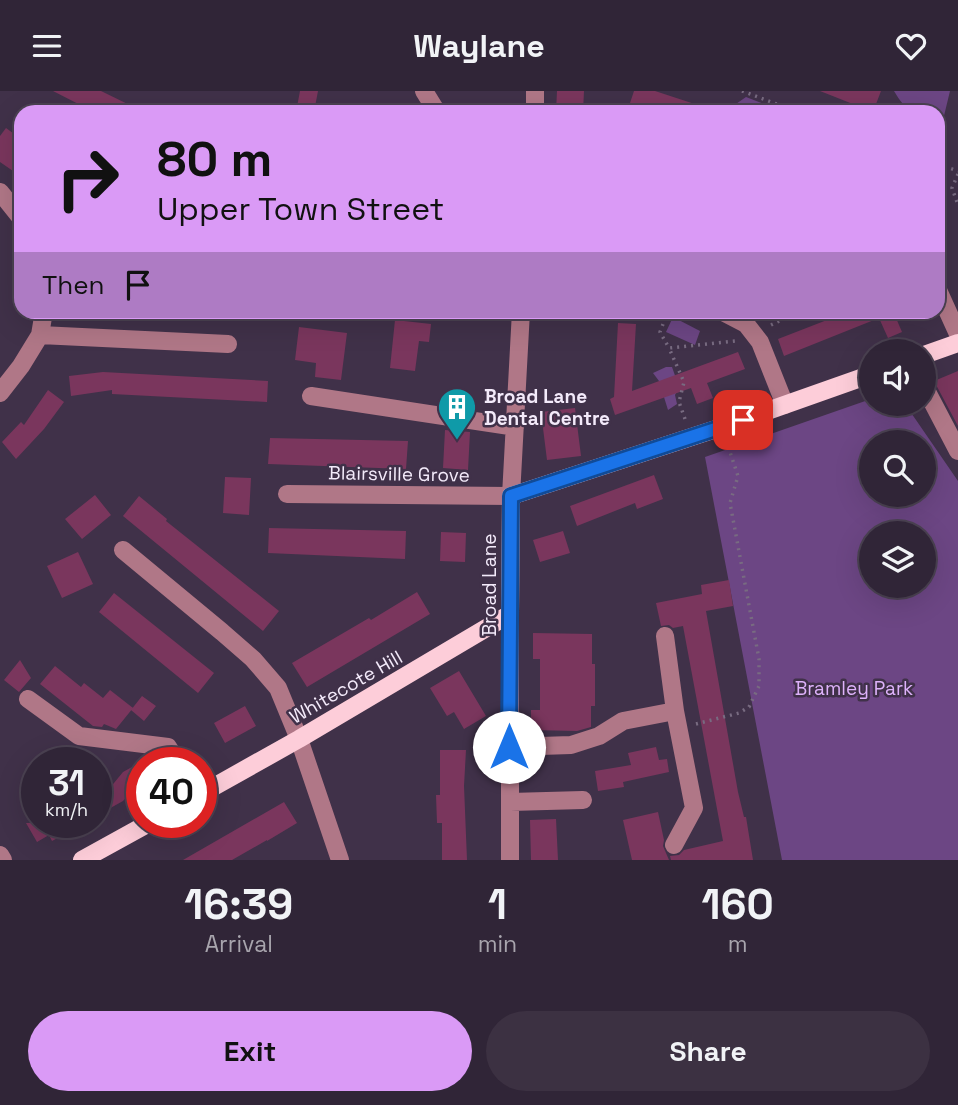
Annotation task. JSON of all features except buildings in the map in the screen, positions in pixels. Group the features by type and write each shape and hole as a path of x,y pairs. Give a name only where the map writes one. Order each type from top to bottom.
{"main road":[{"path":"936,351 958,343"},
{"path":"511,496 859,379"},
{"name":"Broad Lane","path":"510,614 511,496"},
{"name":"Whitecote Hill","path":"217,784 299,739 510,614"},
{"path":"82,860 126,836"}],"street":[{"path":"0,192 14,209"},
{"path":"945,306 958,334"},
{"path":"0,393 40,335 43,319"},
{"name":"Broad Lane","path":"511,496 521,319"},
{"path":"736,319 746,324 760,342 785,405"},
{"path":"40,335 228,344"},
{"path":"311,396 515,427"},
{"path":"936,409 958,451"},
{"name":"Blairsville Grove","path":"287,493 511,496"},
{"path":"123,550 253,659 278,688 299,739 340,860"},
{"name":"Broad Lane","path":"510,614 510,860"},
{"path":"664,636 694,808 674,845"},
{"path":"28,699 79,736 168,747"},
{"path":"509,747 570,744 599,736 623,721 677,719"},
{"path":"510,802 583,800"},
{"path":"0,855 3,860"}],"path":[{"path":"742,91 779,105"},
{"path":"958,172 952,188 958,205"},
{"path":"665,319 660,332 684,382 679,402 692,437"},
{"path":"669,348 737,341 783,319"},
{"path":"677,719 739,713 753,701 759,686 759,659 730,503 738,476 722,427"}],"green space":[{"path":"894,91 950,91 945,112 945,105 903,104"},
{"path":"746,97 767,105 734,105"},
{"path":"672,319 700,331 695,345 666,332"},
{"path":"672,367 679,387 675,395 677,404 668,410 659,381 653,373"},
{"name":"Bramley Park","path":"859,403 859,416 913,416 923,430 859,430 859,507 936,507 936,449 958,481 958,860 782,860 705,457"}],"place":[{"name":"Broad Lane Dental Centre","path":"457,441"}],"route":[{"path":"509,747 511,496 743,420"}]}
